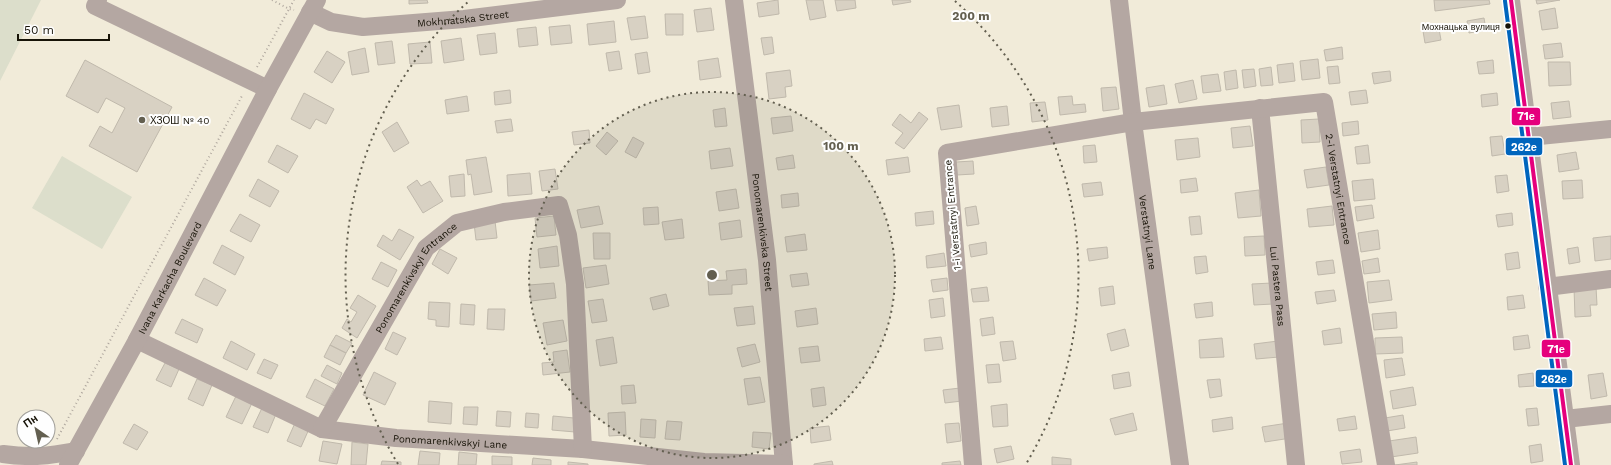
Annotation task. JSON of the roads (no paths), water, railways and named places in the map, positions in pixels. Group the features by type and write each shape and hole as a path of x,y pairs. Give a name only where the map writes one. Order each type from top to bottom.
{"street":[{"path":"98,0 95,6 268,89"},
{"name":"Mokhnatska Street","path":"314,6 331,22 363,27 464,19 617,0"},
{"name":"Ponomarenkivska Street","path":"734,0 767,260 784,464"},
{"name":"Verstatnyi Lane","path":"1119,0 1133,122 1180,465"},
{"path":"1511,0 1570,465"},
{"name":"Ivana Karkacha Boulevard","path":"72,458 137,340 268,89 314,6"},
{"name":"2-i Verstatnyi Entrance","path":"1133,122 1324,102 1386,465"},
{"name":"Lui Pastera Pass","path":"1260,108 1296,465"},
{"name":"1-i Verstatnyi Entrance","path":"973,465 947,153 1133,122"},
{"path":"1529,136 1611,129"},
{"name":"Ponomarenkivskyi Entrance","path":"322,429 426,248 457,223 504,212 559,205 568,235 575,284 583,449"},
{"path":"1547,287 1611,279"},
{"name":"Ponomarenkivskyi Lane","path":"137,340 322,429 396,438 583,449 704,464 784,464"},
{"path":"1565,419 1611,414"},
{"path":"3,454 27,458 48,456 72,458"}],"place":[{"name":"Мохнацька вулиця","path":"1508,26"},
{"name":"ХЗОШ № 40","path":"142,120"}]}
